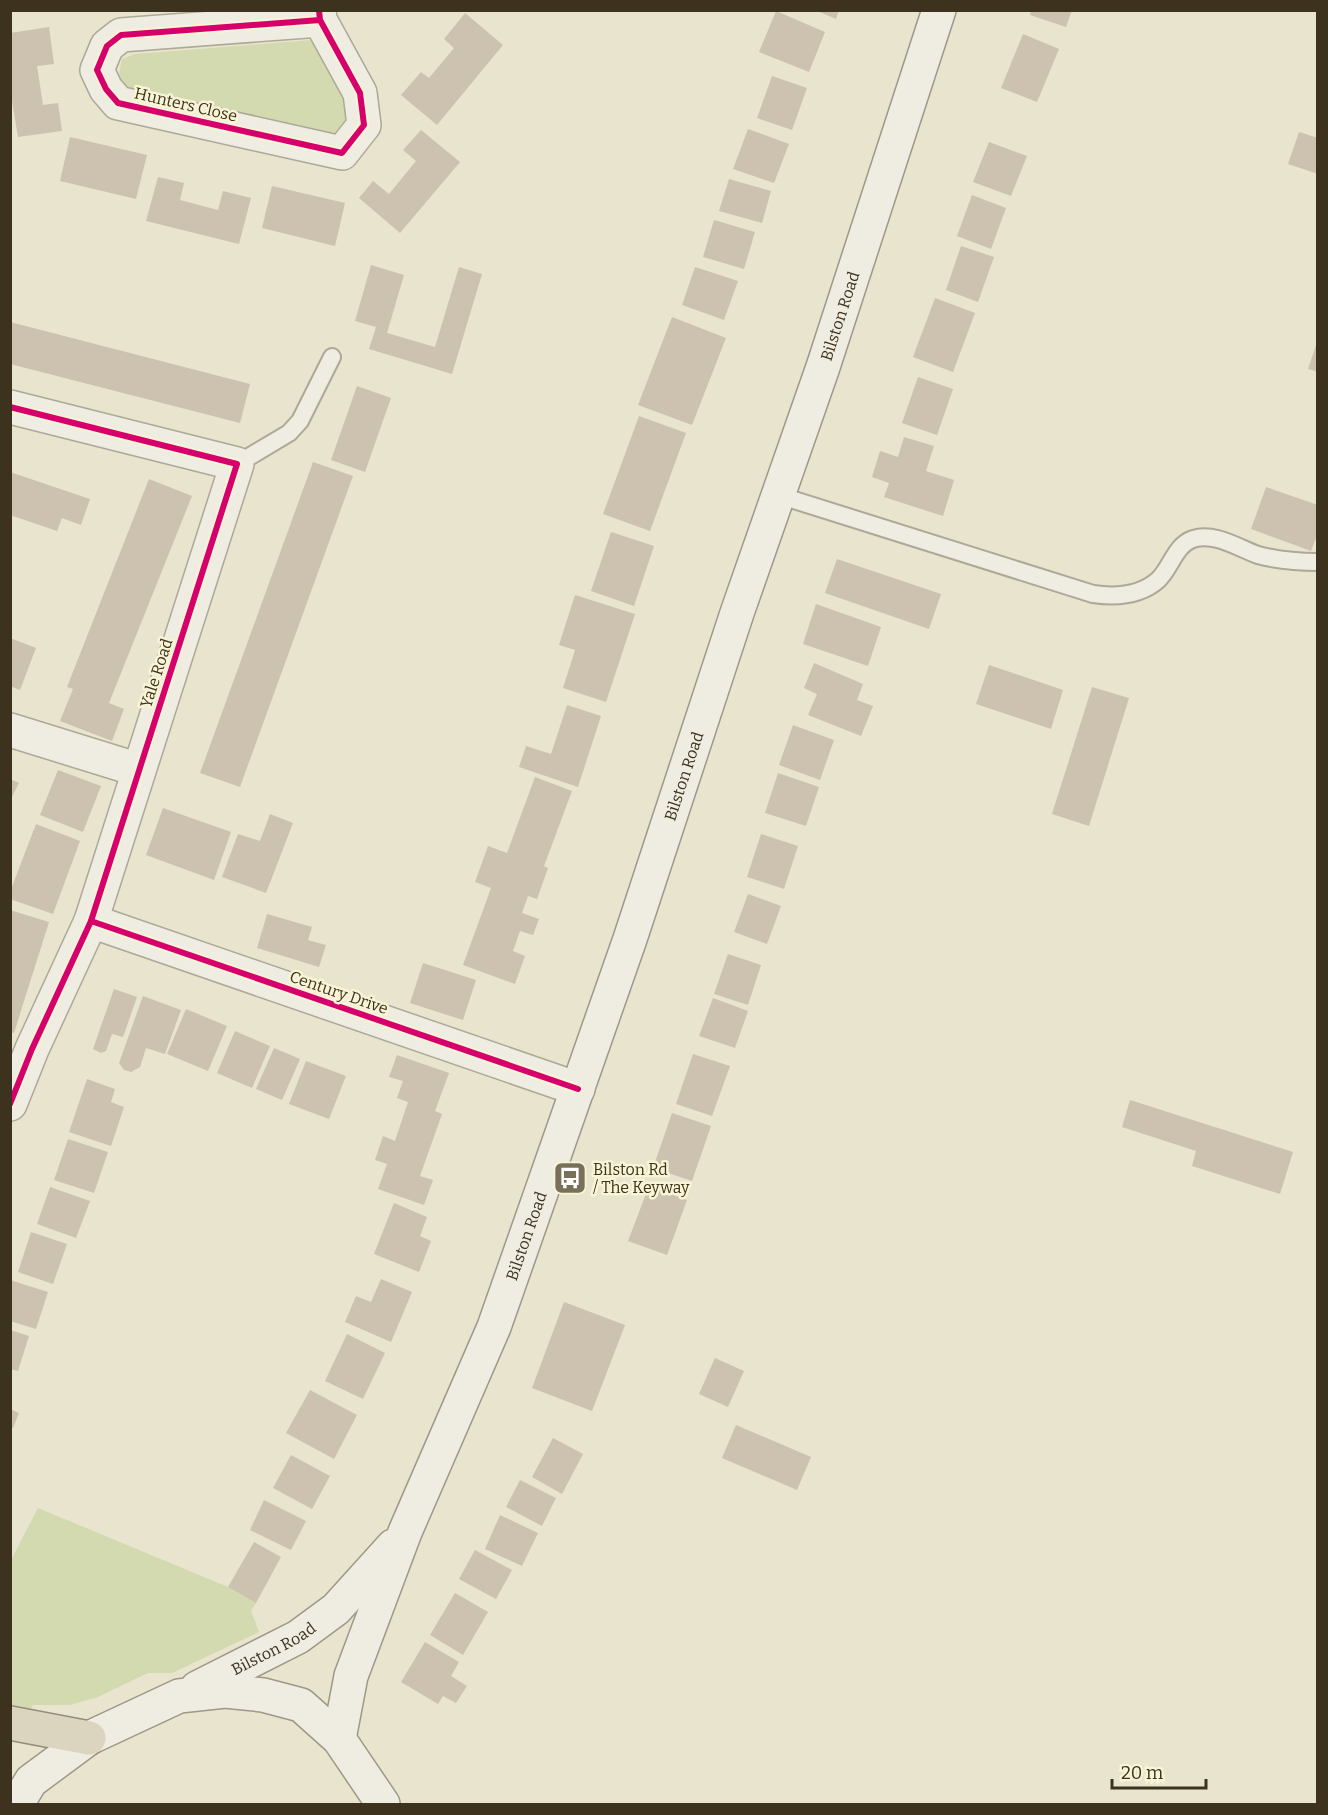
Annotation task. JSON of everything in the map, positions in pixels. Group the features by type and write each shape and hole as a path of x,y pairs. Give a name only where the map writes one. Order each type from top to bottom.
{"highway":[{"path":"10,1723 89,1738"}],"main road":[{"name":"Bilston Road","path":"339,1739 351,1676 405,1532 494,1327 578,1089 939,10"},
{"name":"Hunters Close","path":"320,15 360,93 364,124 342,153 118,103 105,89 97,70 107,46 121,35 320,15"},
{"path":"10,407 237,464"},
{"name":"Yale Road","path":"10,1104 21,1045 91,921 237,464"},
{"path":"10,730 139,770"},
{"name":"Century Drive","path":"91,921 578,1089"},
{"name":"Bilston Road","path":"24,1793 89,1738 243,1667 298,1637 336,1609 405,1532"},
{"path":"179,1696 225,1691 263,1695 301,1705 339,1739 382,1804"}],"lane":[{"path":"237,464 289,433 300,421 332,357"},
{"path":"778,495 1093,594 1111,597 1133,593 1158,579 1171,558 1190,540 1206,535 1260,555 1299,562 1317,562"}],"green space":[{"path":"312,40 331,69 345,101 349,124 339,136 125,90 119,74 122,59 135,54"},
{"path":"38,1508 228,1587 256,1603 251,1611 259,1632 172,1673 148,1673 98,1697 70,1705 33,1705 28,1713 11,1709 10,1562"}],"building":[{"path":"815,10 839,10 836,19"},
{"path":"1031,10 1072,10 1066,27 1030,15"},
{"path":"776,11 825,32 809,72 759,52"},
{"path":"465,13 503,45 437,125 401,95 421,72 429,78 454,48 444,39"},
{"path":"49,27 54,64 37,66 43,105 58,103 62,131 18,137 10,89 10,33"},
{"path":"1023,34 1059,49 1037,102 1001,88"},
{"path":"772,76 807,88 792,130 757,118"},
{"path":"748,129 789,144 774,183 733,169"},
{"path":"421,130 460,162 400,233 359,198 373,181 389,194 416,161 403,150"},
{"path":"1299,132 1318,138 1318,174 1288,164"},
{"path":"70,137 147,155 136,199 60,181"},
{"path":"989,142 1027,156 1011,196 973,182"},
{"path":"158,177 184,183 180,200 218,210 223,191 251,198 239,244 146,221"},
{"path":"729,179 771,191 762,223 719,211"},
{"path":"272,186 345,203 335,246 262,228"},
{"path":"972,195 1006,208 991,249 957,236"},
{"path":"714,220 755,232 744,269 703,257"},
{"path":"961,246 994,257 978,302 946,290"},
{"path":"371,265 404,275 387,333 435,347 459,267 482,274 452,374 369,349 376,327 355,321"},
{"path":"695,267 738,281 724,320 682,305"},
{"path":"935,298 975,313 953,372 913,357"},
{"path":"672,317 726,338 692,425 638,405"},
{"path":"10,322 250,384 240,423 10,364"},
{"path":"1318,342 1318,372 1308,369"},
{"path":"918,377 953,389 937,435 902,423"},
{"path":"357,386 391,398 365,472 331,460"},
{"path":"639,416 686,433 650,531 603,514"},
{"path":"904,437 934,446 926,471 954,480 943,516 884,497 889,483 872,477 880,451 898,457"},
{"path":"313,462 353,476 240,787 200,773"},
{"path":"10,472 90,499 81,525 62,518 57,531 10,515"},
{"path":"149,479 192,496 109,703 124,709 112,741 60,721 73,689 67,687"},
{"path":"1266,487 1318,505 1318,533 1311,551 1251,529"},
{"path":"611,532 654,546 634,606 591,591"},
{"path":"837,559 941,594 929,629 825,593"},
{"path":"575,595 635,614 606,702 563,688 575,650 559,645"},
{"path":"816,604 881,627 868,666 803,644"},
{"path":"10,638 36,648 20,690 10,686"},
{"path":"814,663 863,684 857,700 873,706 861,736 808,715 817,694 804,688"},
{"path":"989,665 1063,690 1051,729 976,704"},
{"path":"1092,687 1129,698 1089,826 1052,814"},
{"path":"567,705 601,716 578,787 519,767 526,746 551,754"},
{"path":"793,725 834,740 820,780 779,765"},
{"path":"58,770 101,786 83,832 40,815"},
{"path":"778,773 819,787 806,826 765,813"},
{"path":"535,777 572,791 544,866 548,868 537,899 528,896 522,913 539,919 533,935 520,931 513,951 525,956 515,984 463,965 491,888 475,882 488,846 507,853"},
{"path":"10,779 19,783 10,801"},
{"path":"163,808 231,832 214,880 146,855"},
{"path":"270,814 293,823 266,893 222,877 238,834 260,841"},
{"path":"36,824 80,841 53,914 10,899 10,892"},
{"path":"761,834 798,846 784,889 747,877"},
{"path":"748,894 781,906 767,944 734,932"},
{"path":"10,910 49,922 14,1033 10,1032"},
{"path":"267,914 312,927 308,940 326,945 319,967 257,948"},
{"path":"728,954 761,965 748,1005 714,994"},
{"path":"423,963 476,980 463,1020 410,1003"},
{"path":"114,989 137,997 123,1037 112,1034 106,1051 101,1053 93,1049"},
{"path":"143,996 181,1010 165,1054 146,1048 140,1067 131,1072 124,1070 119,1063"},
{"path":"713,998 748,1011 735,1048 699,1036"},
{"path":"186,1009 227,1026 208,1071 167,1054"},
{"path":"235,1031 270,1046 252,1088 217,1073"},
{"path":"274,1048 300,1059 282,1100 256,1089"},
{"path":"693,1054 730,1066 712,1116 676,1104"},
{"path":"397,1055 449,1073 435,1111 442,1114 420,1176 433,1180 424,1205 378,1189 387,1164 375,1160 383,1136 395,1141 408,1102 397,1098 403,1081 389,1077"},
{"path":"306,1061 346,1076 329,1119 289,1104"},
{"path":"87,1079 115,1089 111,1102 124,1107 111,1146 69,1132"},
{"path":"1130,1100 1293,1152 1280,1194 1192,1166 1196,1151 1122,1127"},
{"path":"672,1113 711,1126 692,1181 653,1168"},
{"path":"68,1139 108,1152 94,1193 54,1180"},
{"path":"649,1186 687,1200 667,1255 628,1241"},
{"path":"50,1187 90,1201 76,1238 37,1224"},
{"path":"394,1203 427,1217 420,1236 431,1241 419,1272 374,1254"},
{"path":"31,1232 67,1244 53,1284 18,1272"},
{"path":"381,1279 412,1292 391,1342 345,1322 356,1296 371,1302"},
{"path":"10,1280 48,1292 36,1329 10,1321"},
{"path":"564,1302 625,1325 592,1411 532,1388"},
{"path":"10,1330 29,1336 18,1371 10,1369"},
{"path":"347,1334 385,1353 363,1399 325,1381"},
{"path":"715,1358 744,1371 728,1407 699,1394"},
{"path":"310,1390 357,1415 334,1459 286,1433"},
{"path":"10,1409 19,1413 13,1428 10,1427"},
{"path":"736,1425 811,1457 797,1490 722,1458"},
{"path":"553,1438 583,1454 562,1494 532,1477"},
{"path":"291,1455 330,1476 312,1509 273,1488"},
{"path":"520,1480 556,1498 542,1526 506,1507"},
{"path":"264,1500 306,1521 291,1550 250,1530"},
{"path":"500,1515 538,1533 522,1566 485,1549"},
{"path":"254,1542 281,1557 256,1603 228,1587"},
{"path":"475,1550 512,1570 496,1599 459,1579"},
{"path":"455,1593 488,1612 463,1655 430,1635"},
{"path":"425,1642 459,1662 451,1676 467,1686 456,1703 443,1696 438,1704 401,1682"}],"cycle path":[{"path":"319,10 320,20 360,93 364,125 342,153 118,103 106,89 97,70 107,46 121,35 320,20"},
{"path":"10,407 237,464 91,921 32,1049 10,1104"},
{"path":"91,921 578,1089"}],"place":[{"name":"Bilston Rd / The Keyway","path":"570,1178"}]}
